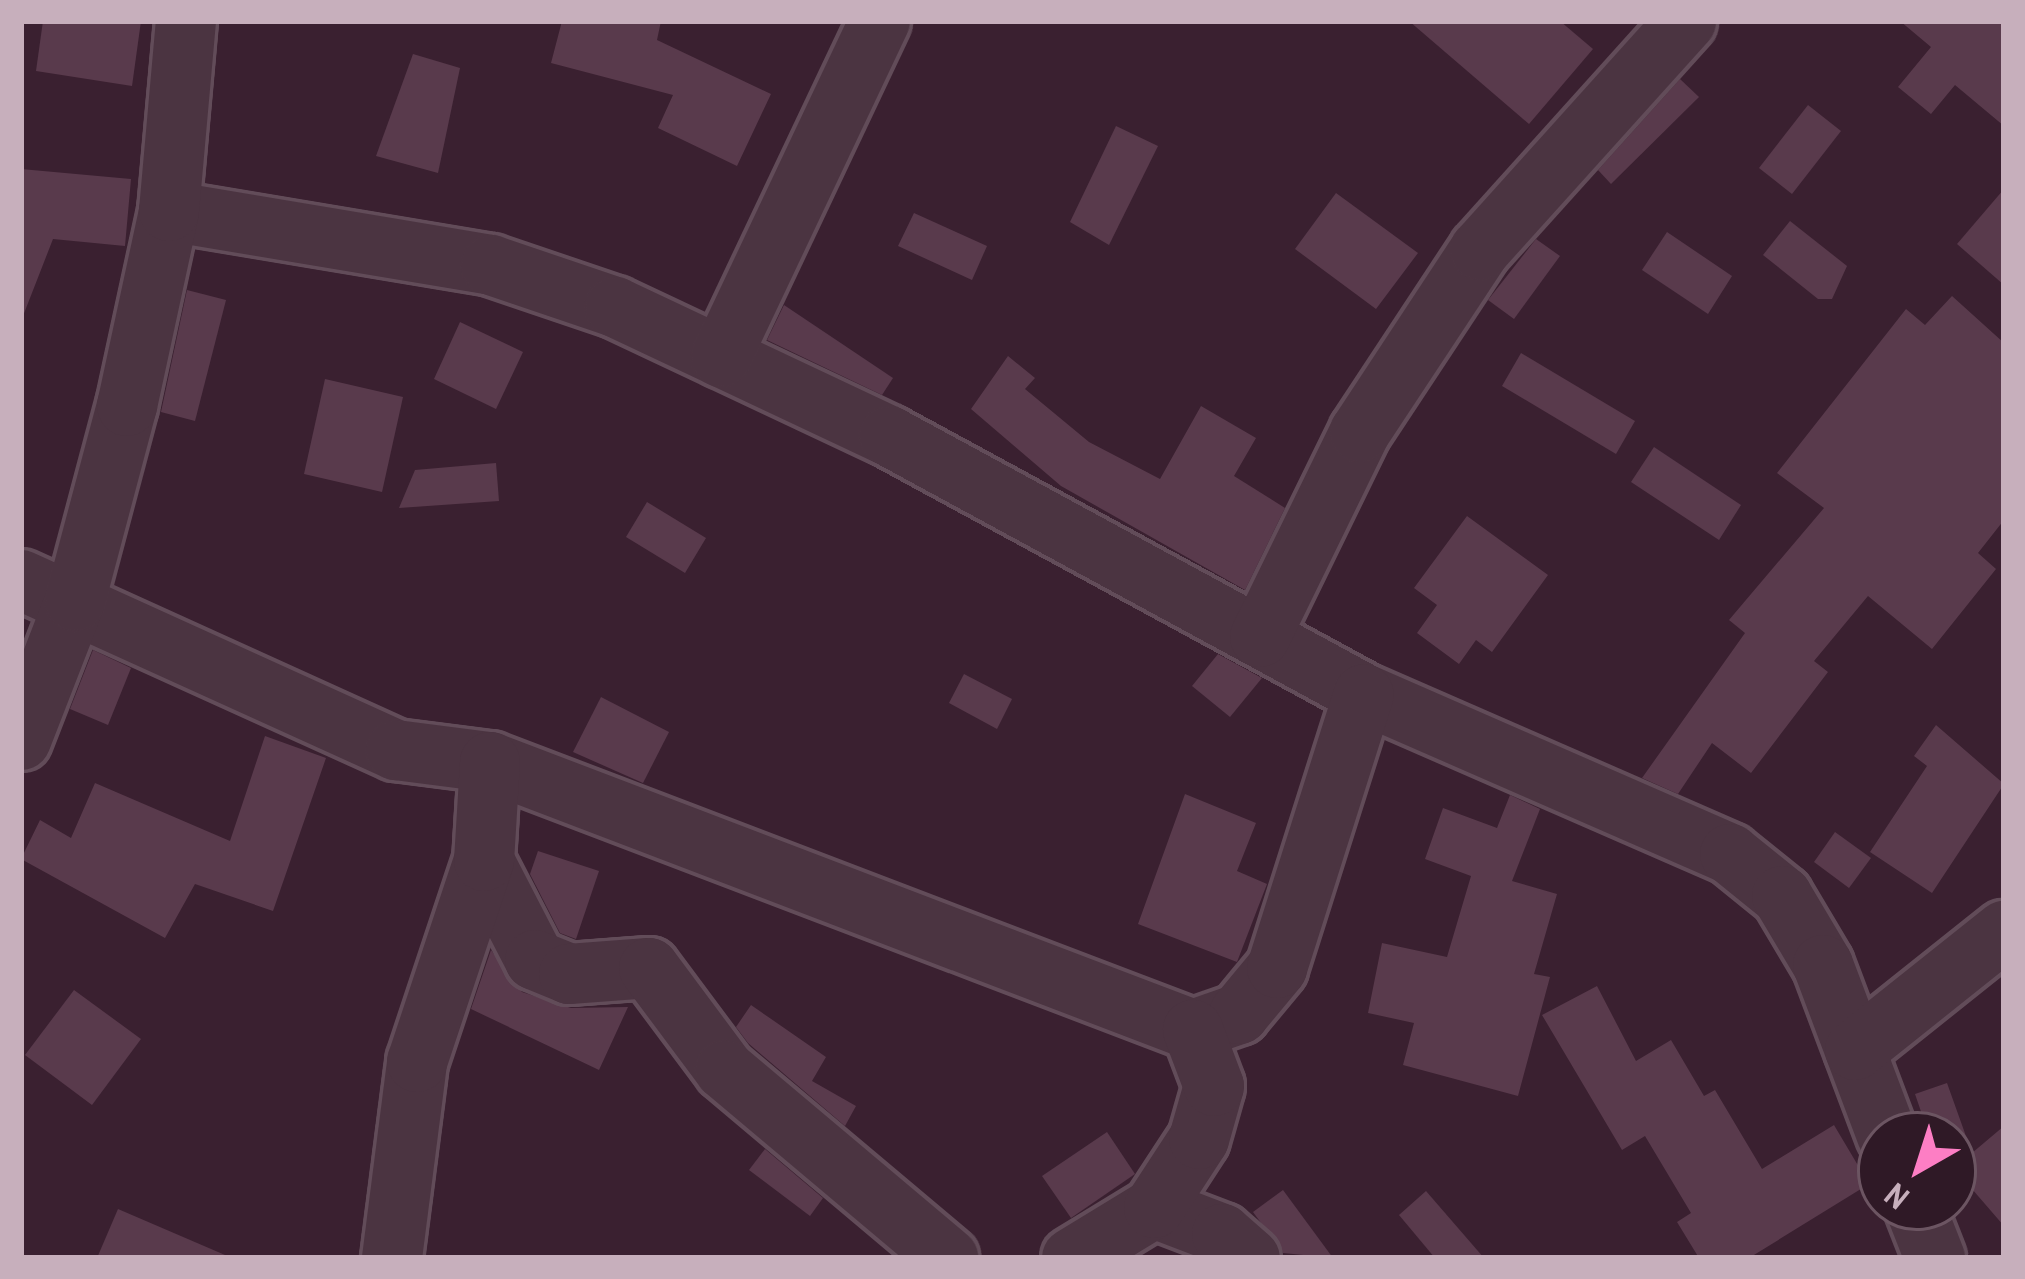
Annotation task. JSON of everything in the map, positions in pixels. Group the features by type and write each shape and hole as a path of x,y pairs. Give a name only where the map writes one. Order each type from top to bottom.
{"street":[{"path":"21,740 48,590 170,211 186,21"},
{"path":"721,357 880,21"},
{"path":"1260,637 1360,432 1480,250 1685,21"},
{"path":"170,211 491,265 721,357 889,436 1364,694 1730,854 1782,896 1855,1050 1878,1111"},
{"path":"48,590 396,750 490,762 1192,1030 1239,1014 1277,968 1364,694"},
{"path":"392,1258 417,1062 484,861 490,762"},
{"path":"484,861 535,960 569,974 649,968 725,1070 948,1258"},
{"path":"1855,1050 2004,932"},
{"path":"1072,1258 1154,1208 1199,1139 1214,1086 1192,1030"},
{"path":"1154,1208 1222,1234 1250,1258"}],"building":[{"path":"43,21 141,21 132,86 36,71"},
{"path":"562,21 661,21 657,40 771,94 737,166 658,128 673,95 551,63"},
{"path":"1409,21 1560,21 1593,49 1529,124"},
{"path":"1900,21 2004,21 2004,126 1955,85 1931,114 1898,87 1931,47"},
{"path":"413,54 460,68 438,173 376,156"},
{"path":"1680,79 1699,97 1611,184 1598,170"},
{"path":"1808,105 1841,131 1792,194 1759,168"},
{"path":"1116,126 1158,146 1109,245 1070,222"},
{"path":"21,169 131,179 125,246 53,239 23,316"},
{"path":"2004,189 2004,285 1957,244"},
{"path":"1336,193 1418,253 1376,309 1295,249"},
{"path":"914,213 987,246 972,280 898,246"},
{"path":"1790,221 1847,266 1832,299 1818,299 1763,255"},
{"path":"1667,232 1732,276 1708,314 1642,270"},
{"path":"1536,239 1560,256 1514,319 1488,300"},
{"path":"187,290 226,300 195,421 161,412"},
{"path":"1952,296 2004,343 2004,520 1978,553 1996,569 1932,649 1868,596 1814,661 1828,672 1751,773 1712,743 1678,794 1642,778 1745,633 1729,620 1824,508 1777,473 1906,309 1925,325"},
{"path":"784,305 893,378 882,395 767,340"},
{"path":"460,322 523,352 496,409 434,379"},
{"path":"1521,353 1635,421 1616,454 1502,386"},
{"path":"1008,356 1035,378 1025,389 1089,442 1160,479 1201,406 1256,438 1234,476 1285,508 1245,590 1061,486 971,409"},
{"path":"325,379 403,397 382,492 304,474"},
{"path":"1654,447 1741,505 1719,540 1631,482"},
{"path":"496,463 499,501 399,508 415,470"},
{"path":"647,502 706,538 685,573 626,537"},
{"path":"1467,516 1548,575 1492,652 1476,640 1459,664 1417,633 1437,605 1414,588"},
{"path":"93,650 131,668 108,725 70,709"},
{"path":"1218,654 1262,678 1230,717 1192,686"},
{"path":"964,674 1012,699 997,729 949,703"},
{"path":"601,697 669,732 643,783 573,752"},
{"path":"1936,725 2004,784 1932,893 1870,852 1927,766 1914,756"},
{"path":"265,736 326,758 273,911 195,884 165,938 21,859 40,820 71,838 95,783 230,841"},
{"path":"1185,794 1256,823 1237,871 1267,884 1237,962 1138,924"},
{"path":"1510,795 1540,809 1512,881 1557,894 1534,974 1550,977 1518,1096 1403,1065 1414,1023 1368,1013 1382,943 1447,957 1471,876 1425,859 1443,808 1497,828"},
{"path":"1835,832 1871,858 1849,888 1814,862"},
{"path":"538,851 599,871 576,939 560,933 530,874"},
{"path":"491,950 522,992 571,1008 628,1007 599,1070 471,1009"},
{"path":"1597,986 1636,1061 1671,1040 1704,1096 1715,1090 1762,1169 1834,1125 1857,1164 1857,1191 1749,1258 1699,1258 1677,1222 1691,1213 1645,1136 1622,1150 1542,1015"},
{"path":"74,990 141,1039 92,1105 25,1055"},
{"path":"751,1005 826,1057 812,1081 856,1106 845,1126 748,1043 736,1027"},
{"path":"1947,1083 1957,1111 1921,1111 1915,1094"},
{"path":"2004,1126 2004,1226 1977,1195 1977,1149"},
{"path":"1107,1132 1135,1174 1071,1218 1042,1176"},
{"path":"765,1149 823,1198 810,1216 749,1170"},
{"path":"1283,1190 1333,1258 1283,1253 1253,1212"},
{"path":"1426,1191 1484,1258 1435,1258 1399,1215"},
{"path":"118,1209 232,1258 97,1258"}]}
